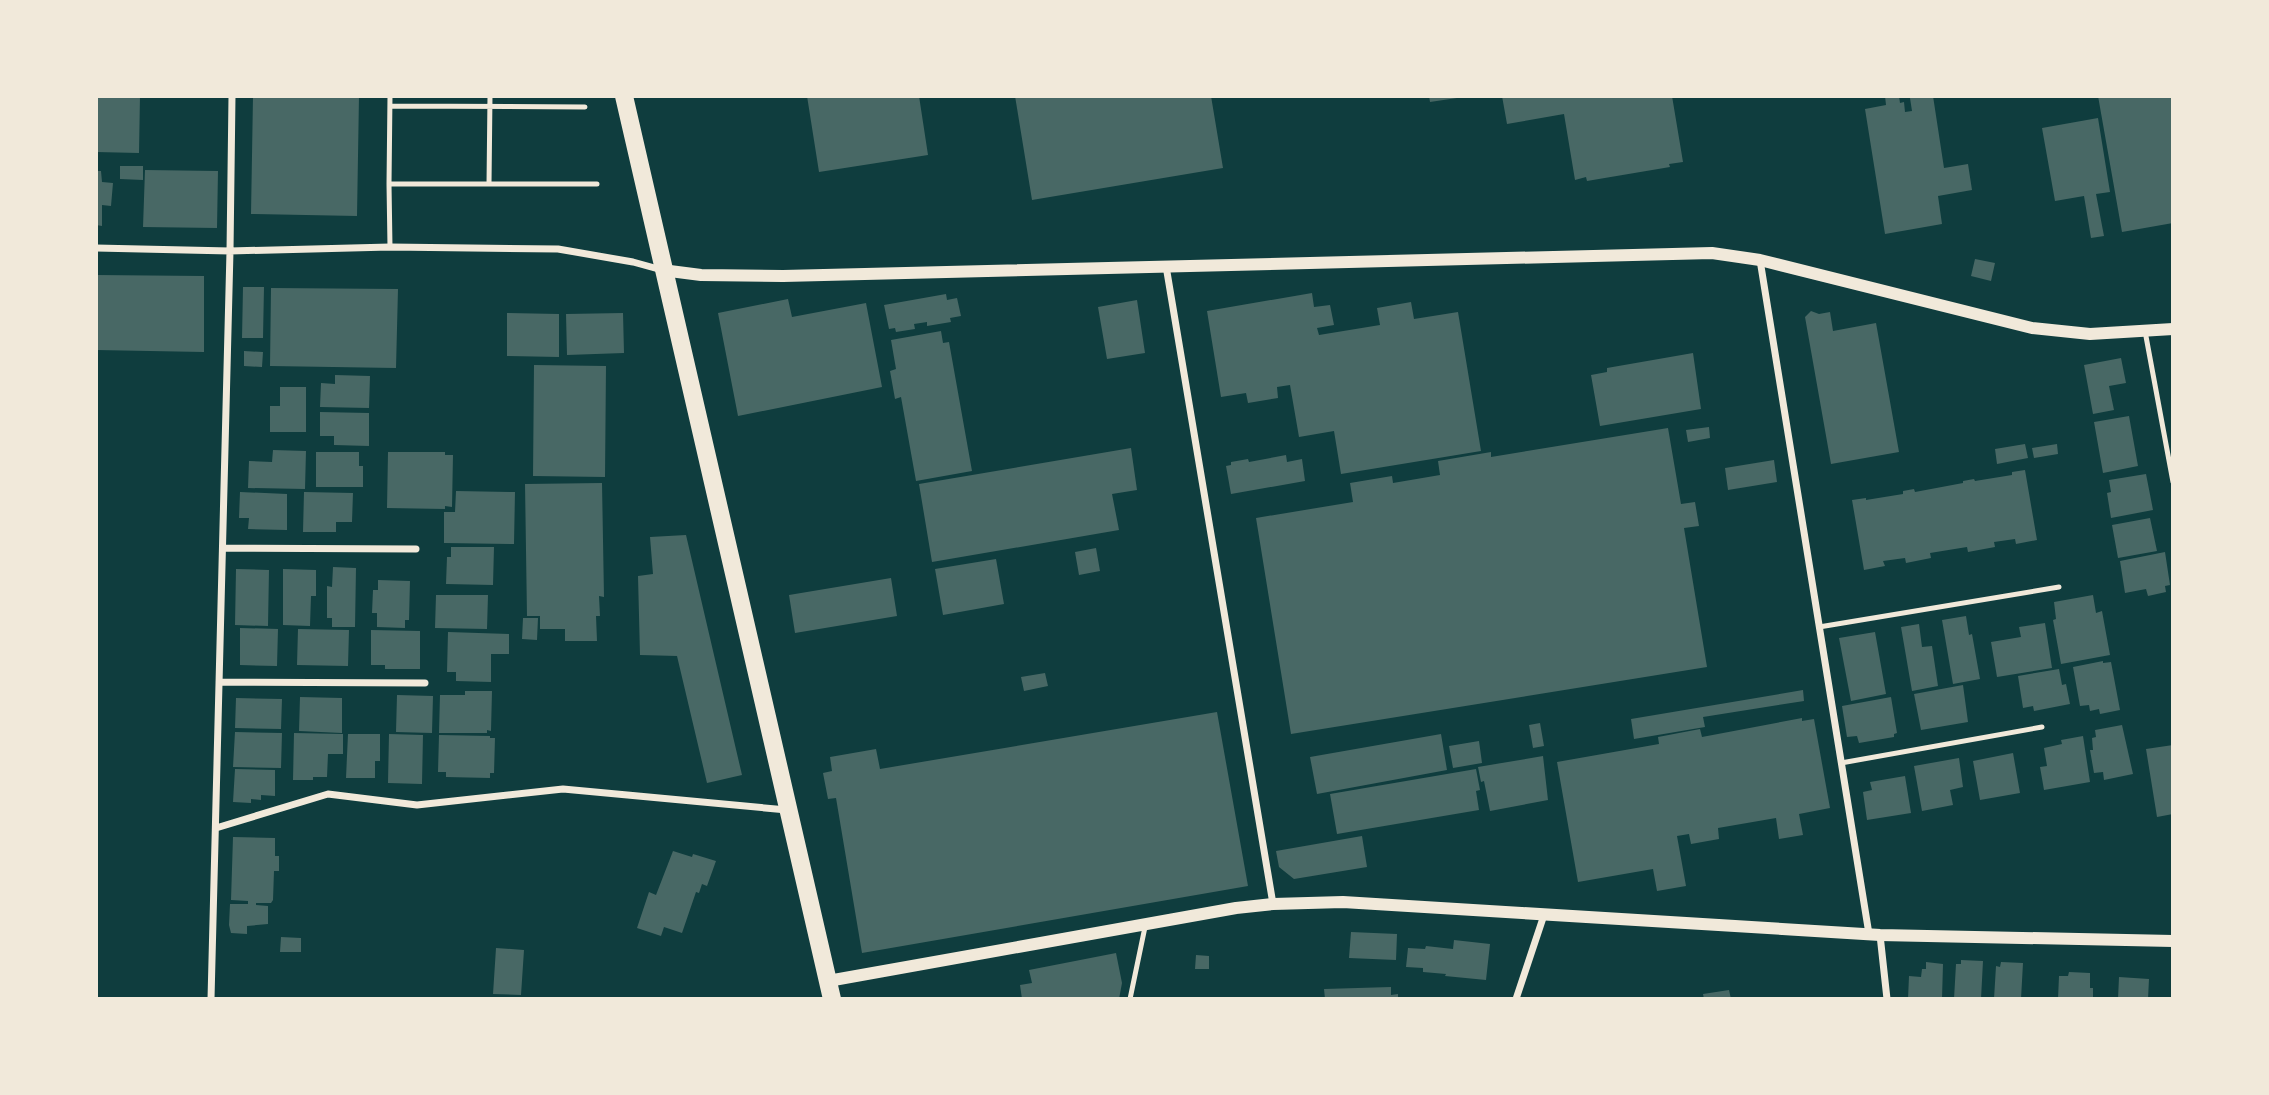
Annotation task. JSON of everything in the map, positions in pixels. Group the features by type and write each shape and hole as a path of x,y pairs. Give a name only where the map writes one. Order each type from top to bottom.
{"main road":[{"path":"624,96 832,999"}],"street":[{"path":"211,999 232,96"},
{"path":"96,248 230,251 390,247 558,249 701,275 783,276 1712,253 1760,260 2032,328 2090,334 2173,329"},
{"path":"1760,260 1841,763 1887,999"},
{"path":"1166,266 1273,904"},
{"path":"223,548 415,549"},
{"path":"219,682 425,683"},
{"path":"216,828 328,794 417,805 563,789 788,810"},
{"path":"828,981 1145,923 1273,904 1343,902 1875,934 2173,941"},
{"path":"1516,999 1544,915"}],"lane":[{"path":"390,96 390,247"},
{"path":"489,184 490,96"},
{"path":"390,106 585,107"},
{"path":"389,184 597,184"},
{"path":"2145,331 2173,482"},
{"path":"1819,627 2059,587"},
{"path":"1841,763 2042,727"},
{"path":"1130,999 1145,923"}],"building":[{"path":"96,96 140,96 139,153 96,152"},
{"path":"253,96 359,96 357,216 251,214"},
{"path":"807,96 919,96 928,155 819,172"},
{"path":"1015,96 1211,96 1223,168 1032,200"},
{"path":"1429,96 1457,96 1457,98 1430,102"},
{"path":"1502,96 1672,96 1683,162 1669,164 1670,167 1587,181 1586,177 1575,180 1564,114 1507,124"},
{"path":"1885,96 1899,96 1900,103 1904,102 1905,112 1912,111 1910,98 1933,96 1944,168 1968,164 1972,190 1938,196 1942,224 1885,234 1865,109 1886,105"},
{"path":"2098,96 2173,96 2173,223 2122,232"},
{"path":"2098,118 2110,192 2096,194 2104,236 2091,238 2084,196 2055,201 2042,128"},
{"path":"120,166 143,166 143,180 120,179"},
{"path":"145,170 218,171 217,228 143,227"},
{"path":"96,171 101,171 102,182 113,183 111,206 102,205 102,226 96,225"},
{"path":"1975,259 1995,263 1991,281 1971,276"},
{"path":"96,275 204,276 204,352 96,350"},
{"path":"243,287 264,287 263,338 242,338"},
{"path":"271,288 398,289 396,368 270,366"},
{"path":"1312,293 1314,307 1330,305 1334,325 1317,328 1319,335 1380,325 1377,308 1411,302 1414,319 1458,312 1481,451 1341,474 1334,431 1299,437 1290,385 1277,387 1278,398 1248,403 1246,393 1221,397 1207,311"},
{"path":"946,294 947,300 957,298 961,316 950,318 951,322 927,326 927,322 914,324 915,329 896,332 895,328 889,329 884,305"},
{"path":"788,299 792,317 866,303 882,387 738,416 718,313"},
{"path":"1137,300 1145,353 1107,359 1098,307"},
{"path":"1811,311 1819,314 1830,312 1833,331 1876,323 1899,452 1831,464 1805,317"},
{"path":"507,313 559,314 559,357 507,356"},
{"path":"623,313 624,353 567,355 566,314"},
{"path":"941,331 943,343 949,342 972,471 916,481 901,397 895,399 890,371 896,369 891,340"},
{"path":"244,351 263,352 262,367 244,366"},
{"path":"1693,353 1701,409 1600,426 1591,375 1607,372 1607,368"},
{"path":"2121,358 2126,383 2109,386 2114,410 2093,414 2084,365"},
{"path":"534,365 606,366 605,477 533,476"},
{"path":"335,375 370,376 369,408 320,407 321,383 335,384"},
{"path":"280,387 306,387 306,432 270,432 270,406 280,406"},
{"path":"320,412 369,413 369,446 334,445 334,436 320,436"},
{"path":"2129,416 2138,466 2103,473 2094,422"},
{"path":"1709,427 1710,438 1688,442 1686,430"},
{"path":"1668,428 1681,504 1695,502 1699,526 1684,528 1707,667 1291,734 1256,518 1353,502 1350,483 1392,476 1393,483 1440,475 1438,461 1491,452 1491,457"},
{"path":"2025,444 2028,458 1997,464 1995,449"},
{"path":"2057,444 2058,454 2034,458 2032,448"},
{"path":"1131,448 1137,490 1112,494 1119,530 932,562 919,484"},
{"path":"273,450 306,451 305,489 248,488 249,461 272,462"},
{"path":"316,452 359,452 359,466 363,466 363,487 316,487"},
{"path":"388,452 445,452 445,455 453,455 452,507 387,508"},
{"path":"1286,455 1287,462 1302,459 1305,481 1231,494 1226,466 1231,465 1231,462 1248,459 1249,462"},
{"path":"1774,460 1777,482 1728,490 1725,468"},
{"path":"2025,470 2037,540 2016,544 2015,539 1994,542 1995,547 1968,552 1967,547 1930,553 1931,558 1906,563 1905,558 1883,561 1885,566 1864,570 1852,500 1903,494 1903,491 1914,489 1915,492 1974,479 2012,475 2012,472"},
{"path":"2146,474 2153,510 2111,518 2107,493 2111,492 2109,480"},
{"path":"602,483 604,597 599,596 600,616 596,616 597,641 565,641 565,629 540,629 540,616 527,616 525,484"},
{"path":"456,491 515,492 514,544 444,543 444,512 455,512"},
{"path":"240,492 287,494 287,530 248,529 249,518 239,518"},
{"path":"304,492 353,493 352,522 336,522 336,532 303,532"},
{"path":"2150,518 2157,551 2118,558 2112,525"},
{"path":"686,535 742,775 707,783 677,656 640,655 638,576 653,574 650,537"},
{"path":"451,547 494,547 493,585 446,584 447,557 451,557"},
{"path":"1096,548 1100,571 1079,575 1075,552"},
{"path":"2165,552 2170,585 2165,586 2166,592 2148,596 2146,589 2125,593 2120,561"},
{"path":"996,559 1004,604 943,615 935,569"},
{"path":"333,567 356,568 355,627 332,627 332,618 327,618 327,586 332,587"},
{"path":"236,569 269,570 268,626 235,625"},
{"path":"283,569 316,570 316,596 311,596 310,626 283,625"},
{"path":"891,578 897,616 795,633 789,595"},
{"path":"378,580 410,581 409,620 405,620 405,628 377,627 377,613 372,613 373,590 378,590"},
{"path":"436,595 488,595 487,629 435,628"},
{"path":"2093,595 2096,613 2102,611 2110,655 2061,664 2053,620 2056,619 2054,602"},
{"path":"1966,616 1980,679 1953,684 1942,620"},
{"path":"523,618 538,618 537,640 522,639"},
{"path":"2045,623 2052,668 1997,677 1991,642 2021,637 2019,627"},
{"path":"1919,624 1922,647 1932,646 1938,686 1912,691 1901,627"},
{"path":"240,628 278,629 277,666 240,665"},
{"path":"298,629 349,630 348,666 297,665"},
{"path":"371,630 420,631 420,669 385,669 385,665 371,665"},
{"path":"448,632 509,634 509,654 491,654 491,682 456,681 456,672 447,672"},
{"path":"1875,632 1886,694 1851,701 1839,638"},
{"path":"2111,662 2120,710 2100,714 2099,709 2090,711 2089,705 2080,706 2073,667"},
{"path":"2059,669 2062,685 2066,684 2070,704 2034,711 2033,706 2023,708 2018,676"},
{"path":"1045,673 1048,686 1024,691 1021,677"},
{"path":"1963,685 1968,722 1921,730 1914,694"},
{"path":"1803,690 1804,701 1703,717 1705,727 1634,739 1631,719"},
{"path":"465,691 492,691 491,731 439,733 440,695 465,695"},
{"path":"397,695 433,696 432,733 396,732"},
{"path":"300,697 342,698 342,733 299,731"},
{"path":"1891,697 1897,733 1894,737 1859,743 1857,736 1847,737 1842,706"},
{"path":"236,698 282,699 281,729 235,728"},
{"path":"1217,712 1248,886 862,953 836,798 828,799 823,773 832,771 830,757 876,749 880,769"},
{"path":"1802,718 1802,721 1814,719 1830,808 1799,814 1803,835 1779,839 1776,818 1718,828 1719,839 1691,844 1689,834 1677,836 1686,886 1657,891 1653,869 1578,882 1557,762 1659,744 1658,737 1700,729 1702,737"},
{"path":"1540,723 1544,746 1533,748 1529,725"},
{"path":"2122,725 2133,774 2104,780 2103,772 2094,773 2090,750 2093,750 2092,738 2096,737 2095,730"},
{"path":"235,732 282,733 281,768 233,767"},
{"path":"294,733 343,734 343,754 328,754 327,777 293,780"},
{"path":"348,734 380,734 380,761 375,761 375,778 346,778"},
{"path":"389,734 423,735 422,784 388,783"},
{"path":"1441,734 1447,770 1317,794 1310,757"},
{"path":"439,735 495,738 494,773 490,773 490,778 446,777 446,772 438,772"},
{"path":"2083,736 2090,782 2044,790 2040,767 2047,766 2044,748 2062,744 2061,740"},
{"path":"1479,741 1482,763 1453,768 1449,746"},
{"path":"2173,745 2173,814 2157,817 2146,749"},
{"path":"2013,753 2020,793 1980,800 1973,761"},
{"path":"1543,756 1548,800 1490,811 1484,781 1481,782 1478,767"},
{"path":"1959,758 1963,787 1950,790 1953,805 1922,811 1914,766"},
{"path":"235,769 275,770 275,796 261,795 261,800 251,799 251,803 233,802"},
{"path":"1476,769 1480,790 1476,791 1479,810 1337,834 1330,794"},
{"path":"1905,776 1911,813 1867,820 1863,792 1872,790 1870,782"},
{"path":"1362,836 1367,867 1294,879 1279,867 1276,851"},
{"path":"233,837 275,838 275,856 279,856 279,871 274,871 273,900 271,903 256,903 268,906 268,924 247,926 247,934 231,933 229,925 230,904 248,904 248,901 231,900"},
{"path":"673,851 716,861 707,886 702,884 699,893 696,892 682,933 664,927 661,936 637,928 649,892 656,895"},
{"path":"1351,932 1397,934 1396,960 1349,958"},
{"path":"281,937 301,938 301,952 280,952"},
{"path":"1454,940 1490,944 1486,980 1445,976 1446,974 1423,972 1423,968 1406,967 1408,948 1425,949 1426,946 1453,949"},
{"path":"496,948 524,950 521,995 493,994"},
{"path":"1116,953 1122,983 1119,999 1022,999 1020,985 1032,983 1029,970"},
{"path":"1196,955 1209,956 1209,969 1195,969"},
{"path":"1961,960 1983,961 1981,999 1954,999 1956,964 1961,964"},
{"path":"1926,962 1943,964 1942,999 1908,999 1909,976 1921,977 1922,969 1926,969"},
{"path":"2001,962 2023,963 2021,999 1994,999 1996,966 2000,967"},
{"path":"2069,972 2090,973 2093,999 2058,999 2059,976 2068,976"},
{"path":"2119,977 2149,979 2148,999 2118,999"},
{"path":"1391,987 1391,995 1398,994 1398,999 1325,999 1324,989"},
{"path":"1729,990 1731,999 1704,999 1703,994"}]}
